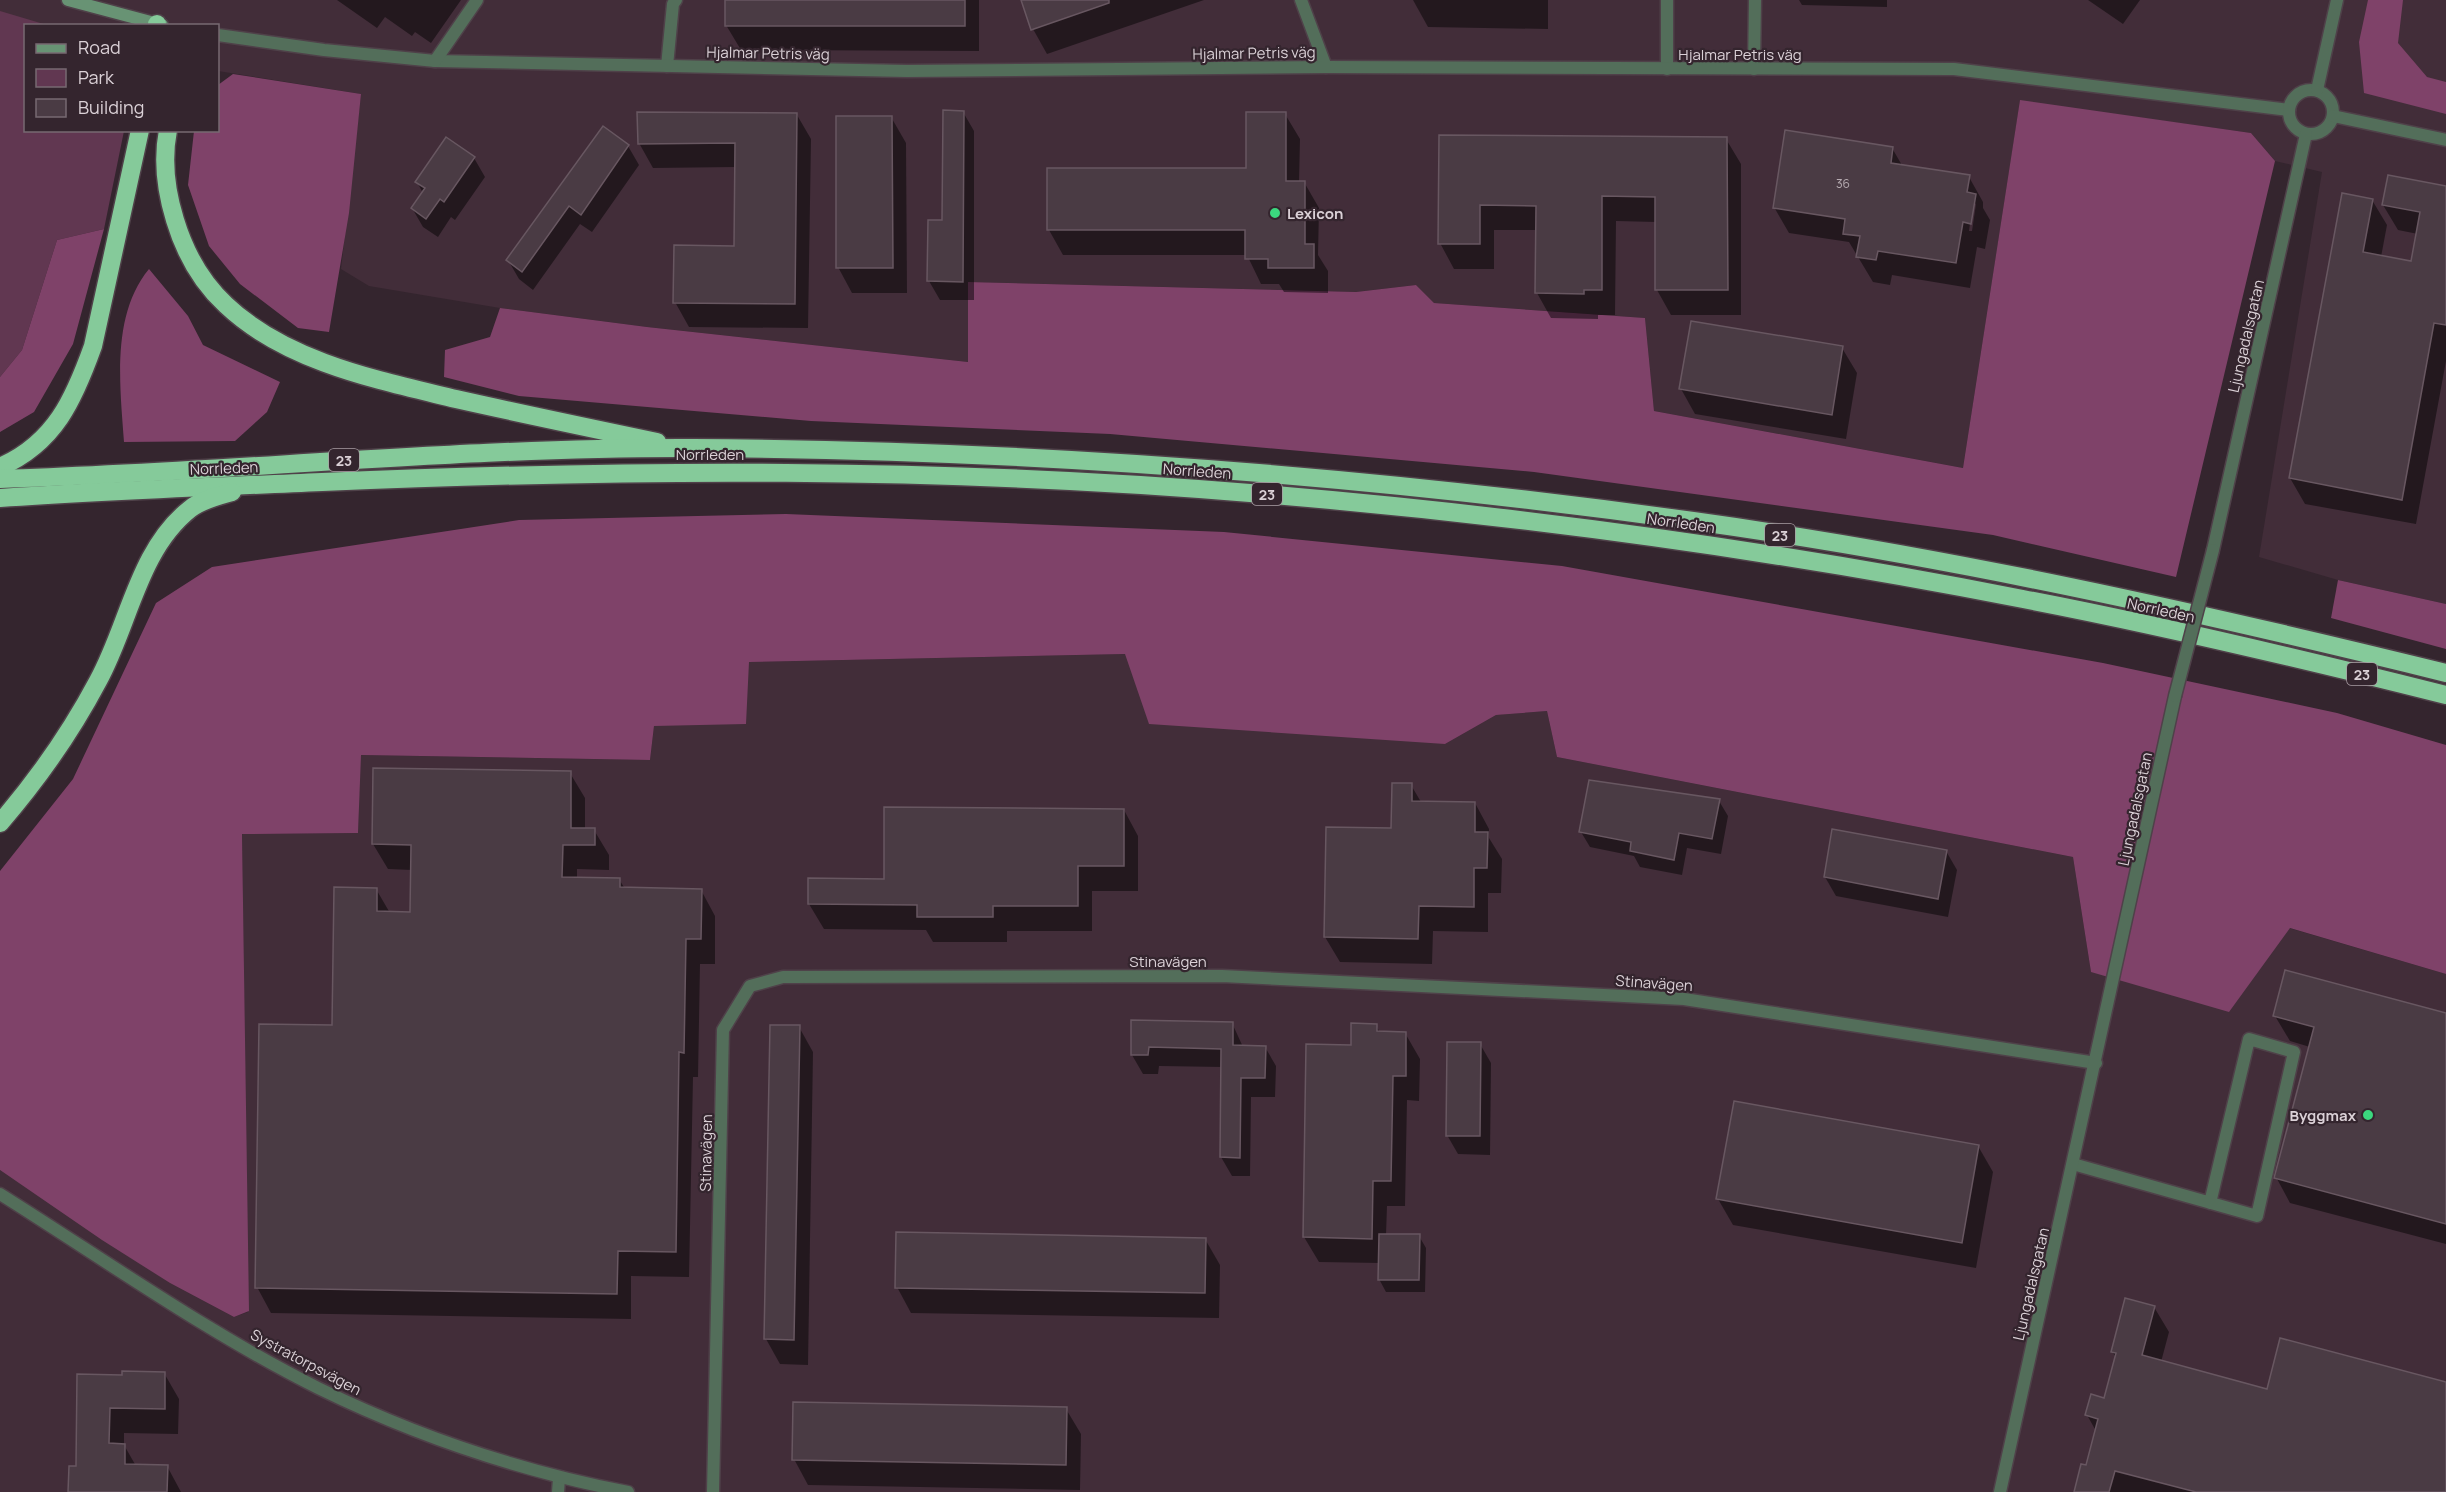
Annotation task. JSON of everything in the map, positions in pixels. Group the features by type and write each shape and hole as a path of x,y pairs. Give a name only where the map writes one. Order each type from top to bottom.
{"highway":[{"path":"0,467 28,451 52,430 68,408 81,379 93,346 140,132"},
{"path":"168,132 165,163 169,201 187,253 198,273 226,306 267,335 316,359 399,385 688,448"},
{"name":"Norrleden","path":"0,478 96,476 452,455 688,448 928,453 1103,462 1440,489 1686,520 2030,578 2282,633 2446,673"},
{"name":"Norrleden","path":"0,498 98,491 502,474 689,471 1065,480 1249,493 1450,512 1696,543 1851,567 2026,599 2255,648 2446,695"},
{"path":"0,823 46,766 72,728 100,678 147,568 175,524 191,508 208,499 254,485"}],"street":[{"path":"68,0 156,24"},
{"path":"435,61 477,0"},
{"path":"667,66 672,4 676,0"},
{"path":"1301,0 1326,67"},
{"path":"1667,0 1667,69"},
{"path":"1754,69 1755,0"},
{"path":"2317,90 2337,0"},
{"name":"Hjalmar Petris väg","path":"219,35 324,50 435,61 907,71 1326,67 1954,69 2289,110"},
{"path":"2317,90 2328,97 2333,116 2323,131 2306,134 2295,127 2289,110 2298,94 2317,90"},
{"path":"2333,116 2446,140"},
{"name":"Ljungadalsgatan","path":"2000,1492 2175,696 2213,550 2306,134"},
{"name":"Stinavägen","path":"713,1492 723,1030 750,986 783,977 1222,976 1684,999 2096,1063"},
{"path":"2073,1164 2210,1203 2257,1216 2294,1052 2249,1039 2210,1203"},
{"name":"Systratorpsvägen","path":"0,1194 243,1347 317,1387 395,1423 559,1479 628,1492"},
{"path":"558,1492 559,1479"}],"shaded area":[{"path":"0,0 2446,0 2446,604 2338,580 2259,557 2322,172 2275,161 2251,133 2020,101 1963,468 1654,411 1645,318 1434,303 1416,285 1356,292 968,282 968,362 647,327 500,308 369,286 341,269 361,94 219,71 219,24 24,24 26,132 0,377"},
{"path":"2368,0 2403,0 2398,43 2427,77 2446,82 2446,114 2364,93 2359,42"},
{"path":"233,74 361,94 349,213 329,332 298,328 240,284 209,246 188,185 194,132 219,132 219,84"},
{"path":"2020,100 2251,133 2275,161 2176,577 1993,535 1534,472 1110,434 811,421 519,396 444,377 445,350 490,337 500,308 647,327 968,362 968,282 1356,292 1416,285 1434,303 1645,318 1654,411 1963,468"},
{"path":"104,229 73,344 34,412 0,432 0,377 22,350 57,240"},
{"path":"149,269 188,316 203,345 280,382 267,412 235,441 124,442 120,375 123,329 128,308 137,287"},
{"path":"786,514 1224,532 1562,566 2103,663 2337,713 2446,745 2446,974 2290,928 2229,1012 2091,972 2073,857 1557,757 1547,711 1496,715 1445,744 1149,724 1125,654 749,662 746,724 654,726 650,760 361,755 358,833 242,834 249,1311 234,1317 170,1283 102,1240 0,1170 0,871 73,779 156,603 212,567 519,520"},
{"path":"2338,580 2446,604 2446,649 2331,618"},
{"path":"1125,654 1445,744 1496,715 1547,711 1557,757 2073,857 2091,972 2289,928 2446,974 2446,1492 0,1492 0,1170 170,1283 234,1317 248,1312 242,834 358,833 360,755 650,760 654,726 749,662"}],"green space":[{"path":"0,11 44,24 24,24 24,132 124,132 104,229 57,240 22,350 0,377"}],"building":[{"path":"725,0 965,0 965,26 725,26"},
{"path":"1021,0 1109,0 1109,3 1031,30"},
{"path":"943,110 964,111 963,282 927,281 928,220 942,220"},
{"path":"637,112 797,113 795,304 673,303 674,245 734,246 735,143 638,144"},
{"path":"1246,112 1286,112 1286,181 1305,181 1305,244 1314,244 1314,268 1268,268 1268,259 1245,259 1245,230 1047,230 1047,168 1246,168"},
{"path":"836,116 892,116 893,268 836,268"},
{"path":"603,126 629,145 581,215 569,206 522,272 506,260"},
{"path":"1785,130 1893,147 1891,163 1970,175 1967,192 1976,194 1971,224 1963,222 1956,263 1878,251 1876,260 1856,257 1860,236 1843,234 1845,219 1773,208"},
{"path":"1439,135 1727,137 1728,290 1655,290 1655,197 1602,196 1602,290 1584,290 1584,294 1535,293 1536,206 1480,205 1480,244 1438,244"},
{"path":"446,137 475,157 444,202 440,199 426,219 411,208 425,188 415,182"},
{"path":"2388,175 2446,186 2446,325 2434,323 2402,500 2289,478 2342,193 2373,199 2363,252 2411,261 2420,212 2382,205"},
{"path":"1691,321 1843,346 1832,415 1679,389"},
{"path":"373,768 571,771 571,828 595,828 595,845 563,845 562,877 620,878 620,887 702,889 701,939 686,939 684,1053 679,1052 676,1252 618,1251 617,1294 255,1288 259,1024 332,1025 334,887 377,888 377,911 410,912 411,845 372,844"},
{"path":"1589,780 1720,799 1712,839 1679,833 1674,860 1630,851 1631,842 1579,832"},
{"path":"1392,783 1412,783 1412,801 1475,802 1475,832 1488,832 1487,868 1474,868 1474,907 1419,906 1418,939 1324,937 1326,827 1391,828"},
{"path":"884,807 1124,809 1124,866 1078,866 1078,906 993,906 993,917 917,917 917,905 808,904 808,878 884,879"},
{"path":"1832,829 1947,850 1938,899 1824,877"},
{"name":"Byggmax","path":"2285,970 2446,1013 2446,1224 2274,1178 2314,1027 2273,1016"},
{"path":"1131,1020 1233,1022 1233,1045 1266,1046 1265,1078 1241,1078 1240,1158 1220,1157 1221,1049 1149,1047 1148,1055 1131,1055"},
{"path":"1351,1023 1377,1024 1377,1031 1406,1032 1406,1076 1393,1076 1391,1181 1373,1181 1372,1239 1303,1237 1306,1044 1351,1045"},
{"path":"770,1025 800,1025 794,1340 764,1339"},
{"path":"1447,1042 1481,1042 1480,1136 1446,1136"},
{"path":"1734,1101 1979,1145 1962,1243 1716,1199"},
{"path":"896,1232 1206,1238 1205,1293 895,1288"},
{"path":"1379,1234 1420,1234 1419,1280 1378,1280"},
{"path":"2125,1298 2155,1306 2142,1355 2267,1389 2280,1338 2446,1382 2446,1492 2196,1492 2115,1471 2109,1492 2074,1492 2081,1464 2086,1465 2098,1419 2085,1415 2091,1394 2104,1398 2116,1353 2111,1352"},
{"path":"122,1371 165,1372 165,1409 110,1408 109,1443 125,1444 125,1464 168,1465 167,1492 68,1492 69,1466 76,1466 77,1374 122,1375"},
{"path":"793,1402 1067,1407 1066,1465 792,1460"}],"place":[{"name":"Lexicon","path":"1275,213"},
{"name":"Byggmax","path":"2368,1115"}]}
